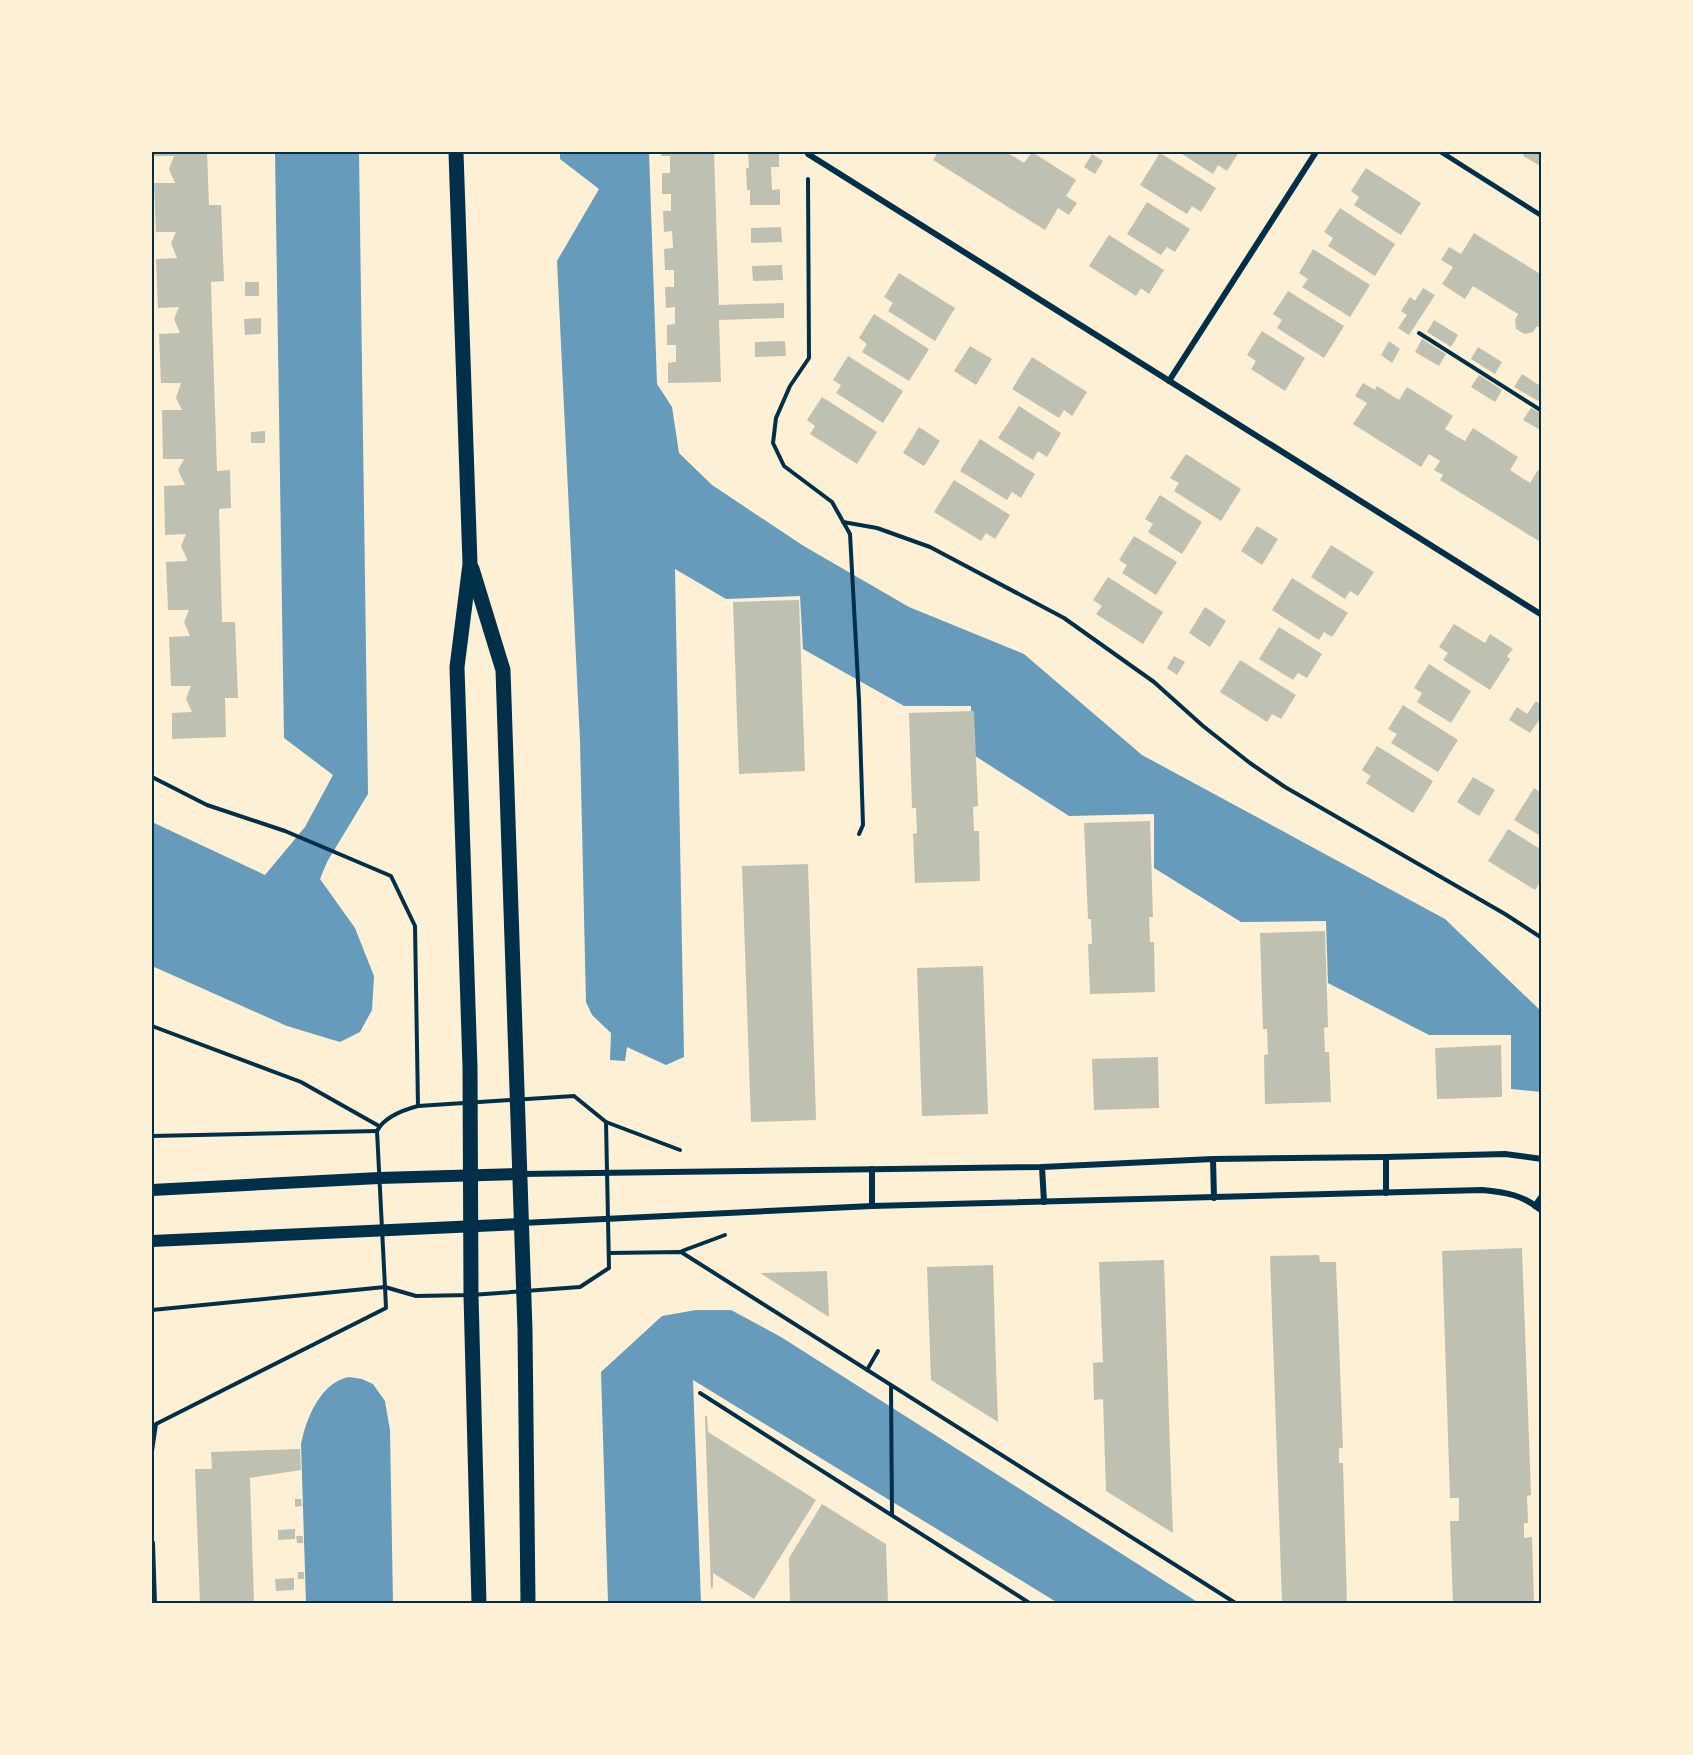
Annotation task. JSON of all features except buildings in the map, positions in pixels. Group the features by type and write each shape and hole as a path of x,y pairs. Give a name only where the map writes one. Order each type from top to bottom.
{"main road":[{"path":"456,152 470,564 457,668 470,1067 471,1295 479,1604"},
{"path":"470,564 503,670 524,1292 528,1604"},
{"path":"152,1190 379,1178 520,1174"},
{"path":"152,1241 521,1224"}],"street":[{"path":"1169,381 1316,152"},
{"path":"1441,152 1542,216"},
{"path":"808,153 1542,615"},
{"path":"520,1174 1042,1167 1213,1159 1505,1154 1542,1159"},
{"path":"1386,1157 1386,1193"},
{"path":"1213,1159 1215,1198"},
{"path":"1042,1167 1044,1202"},
{"path":"872,1169 872,1206"},
{"path":"521,1224 872,1206 1482,1190 1507,1192 1525,1198 1542,1211"},
{"path":"1535,1206 1542,1196"},
{"path":"152,1543 154,1604"}],"path":[{"path":"808,153 809,358 790,386 776,418 773,444 784,466 832,502 850,534 859,700 863,825 860,834"},
{"path":"1419,333 1542,411"},
{"path":"843,522 877,528 930,547 1064,618 1154,682 1203,726 1285,787 1505,914 1542,938"},
{"path":"152,777 207,805 285,831 391,876 415,926 418,1106 402,1110 379,1126 376,1131 152,1136"},
{"path":"152,1026 301,1082 379,1126"},
{"path":"517,1100 574,1096 606,1122 686,1151"},
{"path":"606,1122 607,1173"},
{"path":"152,1451 156,1424 386,1308 380,1229"},
{"path":"524,1292 580,1287 609,1268 609,1253 681,1252 1237,1604"},
{"path":"152,1310 385,1287 416,1296 471,1295"},
{"path":"867,1370 878,1351"},
{"path":"891,1385 892,1515"},
{"path":"700,1393 1032,1604"}],"water":[{"path":"275,152 359,152 368,794 327,862 320,879 355,928 374,976 372,1010 360,1032 340,1042 287,1026 152,966 152,822 265,875 305,827 333,775 284,738"},
{"path":"560,152 649,152 657,384 672,407 679,453 712,485 802,545 909,607 1024,654 1142,755 1445,919 1541,1011 1541,1092 1511,1089 1511,1035 1429,1035 1328,983 1326,921 1241,922 1154,868 1154,814 1069,816 972,754 971,706 904,706 803,649 800,596 726,599 675,569 684,1057 666,1065 627,1047 625,1061 610,1060 611,1033 592,1015 586,1002 580,741 557,261 599,189 560,159"},
{"path":"696,1310 731,1310 781,1337 1199,1603 1058,1603 693,1380 701,1603 608,1603 601,1372 662,1316"},
{"path":"349,1377 373,1384 385,1401 390,1430 393,1603 306,1603 301,1444 316,1403 330,1386"}]}
